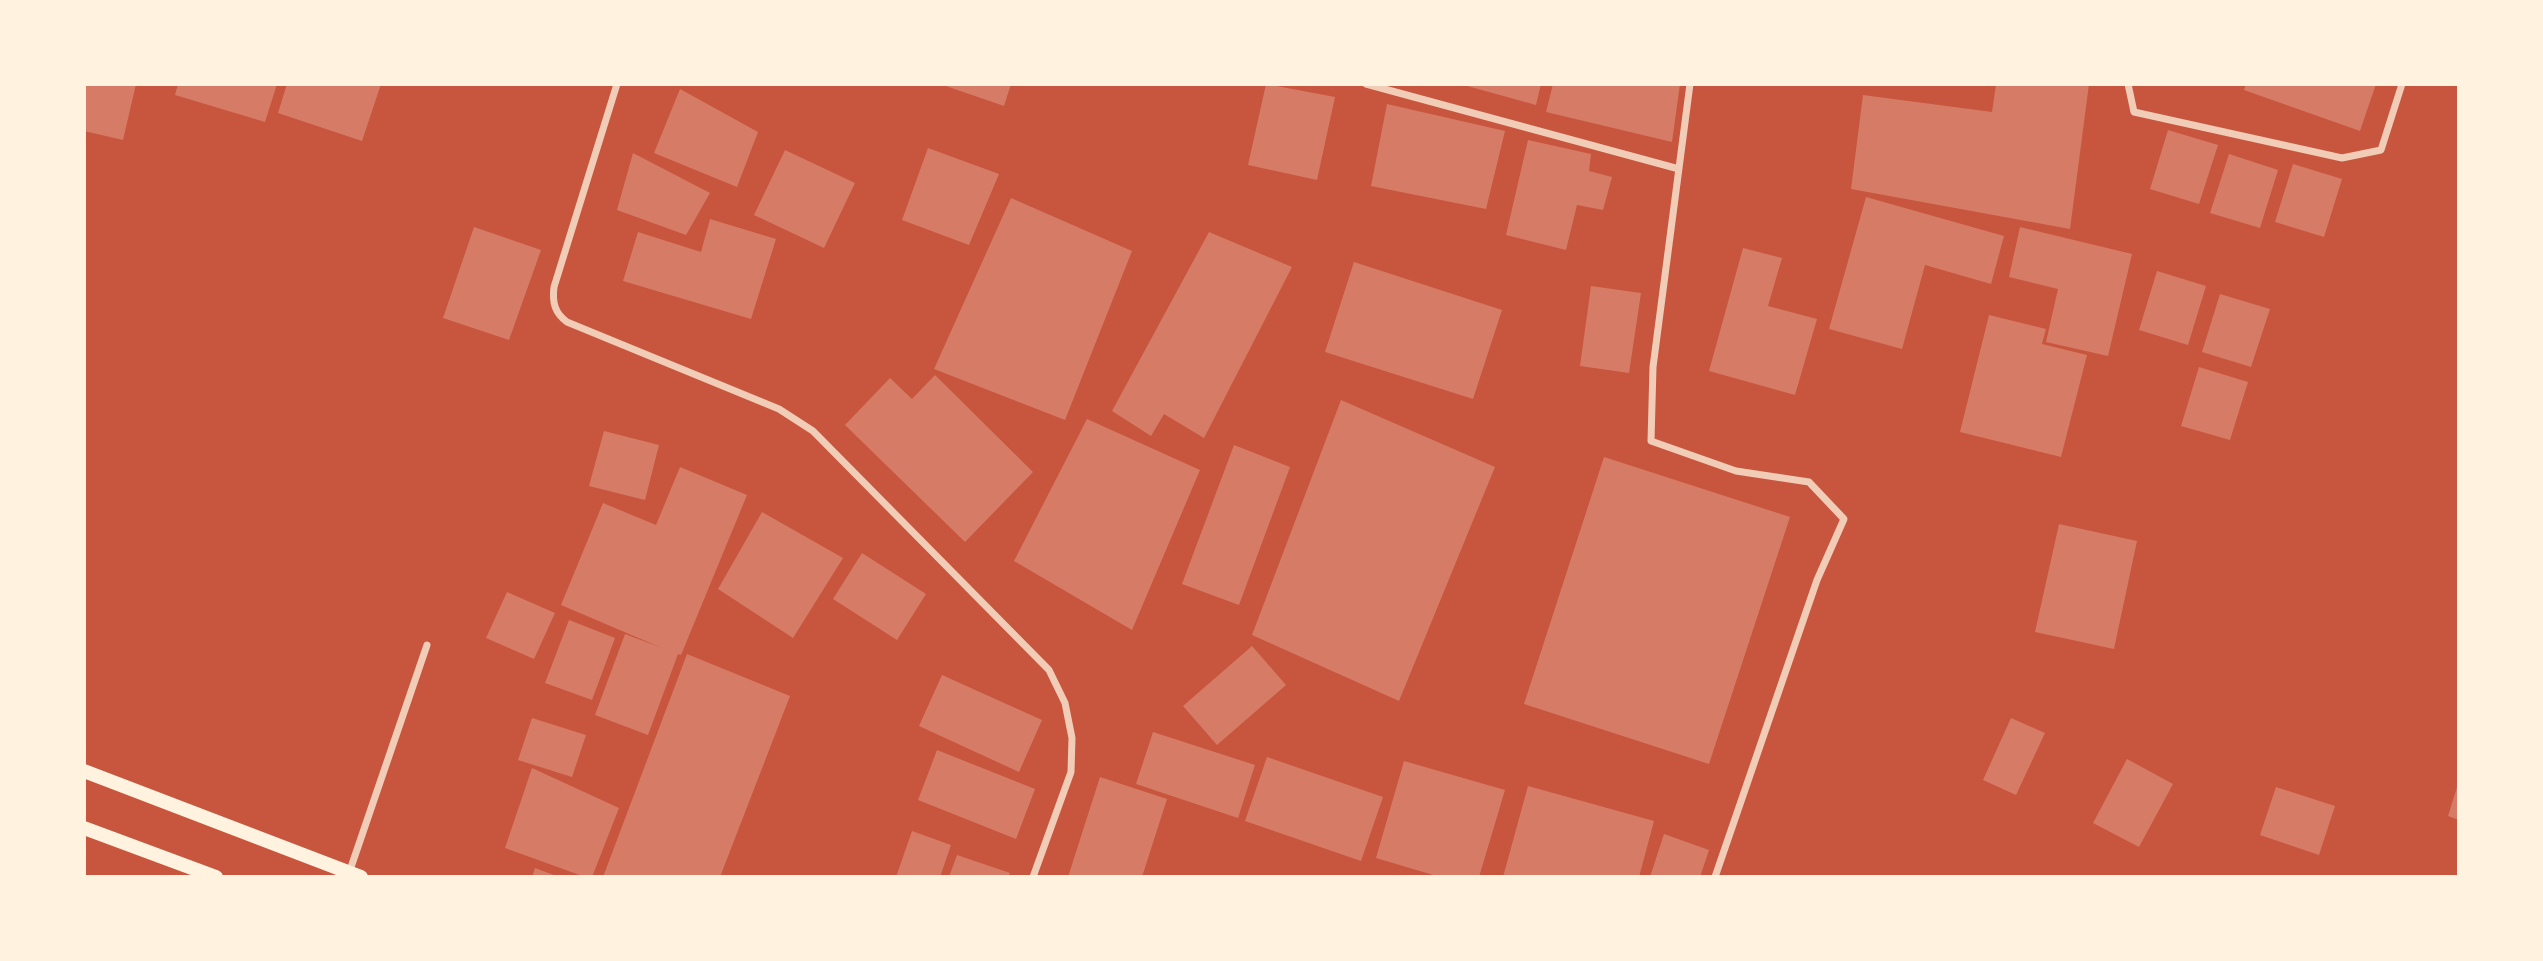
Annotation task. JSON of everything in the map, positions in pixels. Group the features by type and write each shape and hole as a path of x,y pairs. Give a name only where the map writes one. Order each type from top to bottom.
{"main road":[{"path":"84,771 355,875"},
{"path":"84,828 216,877"}],"street":[{"path":"617,84 554,287 554,305 558,315 567,322 779,409 813,431 1049,670 1065,703 1072,738 1071,772 1033,877"},
{"path":"1366,84 1679,169"},
{"path":"1690,84 1653,367 1651,441 1736,471 1809,482 1844,519 1817,580 1715,877"},
{"path":"2128,84 2134,111 2342,158 2381,150 2402,84"},
{"path":"355,875 428,645"}],"building":[{"path":"84,84 136,84 123,140 84,131"},
{"path":"178,84 277,84 265,122 175,95"},
{"path":"287,84 381,84 362,141 278,113"},
{"path":"940,84 1011,84 1004,106"},
{"path":"1266,84 1335,97 1317,180 1248,165"},
{"path":"1460,84 1541,84 1536,105"},
{"path":"1553,84 1680,84 1672,142 1546,112"},
{"path":"1996,84 2089,84 2070,229 1851,189 1863,95 1992,112"},
{"path":"2246,84 2376,84 2360,131 2244,90"},
{"path":"680,89 758,132 737,187 654,153"},
{"path":"1387,104 1505,131 1486,209 1371,186"},
{"path":"2168,130 2218,145 2199,204 2150,189"},
{"path":"1528,140 1591,154 1589,171 1612,177 1603,210 1577,205 1566,250 1506,235"},
{"path":"928,148 999,174 969,245 902,220"},
{"path":"785,150 855,183 824,248 754,215"},
{"path":"633,153 710,193 686,235 617,210"},
{"path":"2229,154 2278,170 2260,228 2210,213"},
{"path":"2293,164 2342,179 2324,237 2275,222"},
{"path":"1866,197 2004,236 1991,284 1925,265 1902,349 1829,329"},
{"path":"1011,198 1132,251 1065,420 934,369"},
{"path":"710,219 776,239 751,319 623,281 638,232 701,252"},
{"path":"474,227 541,250 509,340 443,318"},
{"path":"2020,227 2132,254 2108,356 2046,342 2058,289 2009,277"},
{"path":"1209,232 1292,267 1204,438 1164,414 1151,436 1112,411"},
{"path":"1743,248 1782,258 1768,306 1817,319 1795,395 1709,371"},
{"path":"1354,262 1502,310 1473,399 1325,352"},
{"path":"2157,271 2206,286 2188,345 2139,330"},
{"path":"1591,286 1641,293 1629,373 1580,366"},
{"path":"2220,294 2270,309 2251,367 2202,352"},
{"path":"1989,315 2046,329 2042,344 2087,355 2061,457 1960,432"},
{"path":"2199,367 2248,382 2230,440 2181,426"},
{"path":"935,375 1033,472 965,542 845,425 890,378 912,399"},
{"path":"1341,400 1495,467 1399,701 1252,635"},
{"path":"1087,419 1200,470 1132,630 1014,561"},
{"path":"604,431 659,445 645,500 589,486"},
{"path":"1234,445 1290,467 1239,605 1182,584"},
{"path":"1604,457 1790,517 1709,764 1524,704"},
{"path":"680,467 747,495 681,655 678,654 648,735 595,715 625,634 662,648 561,605 603,503 656,525"},
{"path":"762,512 843,558 793,638 718,589"},
{"path":"2059,524 2137,541 2114,649 2035,632"},
{"path":"862,553 926,594 897,640 833,599"},
{"path":"507,592 555,613 534,659 486,638"},
{"path":"569,620 615,638 592,700 545,683"},
{"path":"1252,646 1286,685 1217,745 1183,706"},
{"path":"687,654 790,696 720,877 603,877"},
{"path":"942,675 1042,720 1019,772 919,726"},
{"path":"532,718 586,735 572,777 518,760"},
{"path":"2011,718 2045,733 2016,795 1983,780"},
{"path":"1153,732 1255,765 1238,818 1136,784"},
{"path":"937,750 1035,789 1016,839 918,800"},
{"path":"1267,757 1383,797 1361,861 1245,821"},
{"path":"2127,759 2173,784 2139,847 2093,823"},
{"path":"1404,761 1505,790 1479,877 1440,877 1376,858"},
{"path":"532,768 619,808 592,877 585,877 505,848"},
{"path":"1100,777 1167,799 1142,877 1068,877"},
{"path":"2459,784 2459,820 2448,816"},
{"path":"1528,786 1654,821 1639,877 1503,877"},
{"path":"2276,787 2335,806 2319,855 2260,835"},
{"path":"912,831 951,845 940,877 896,877"},
{"path":"1664,834 1709,850 1700,877 1650,877"},
{"path":"957,855 1010,873 1008,877 949,877"},
{"path":"535,868 559,877 532,877"}]}
